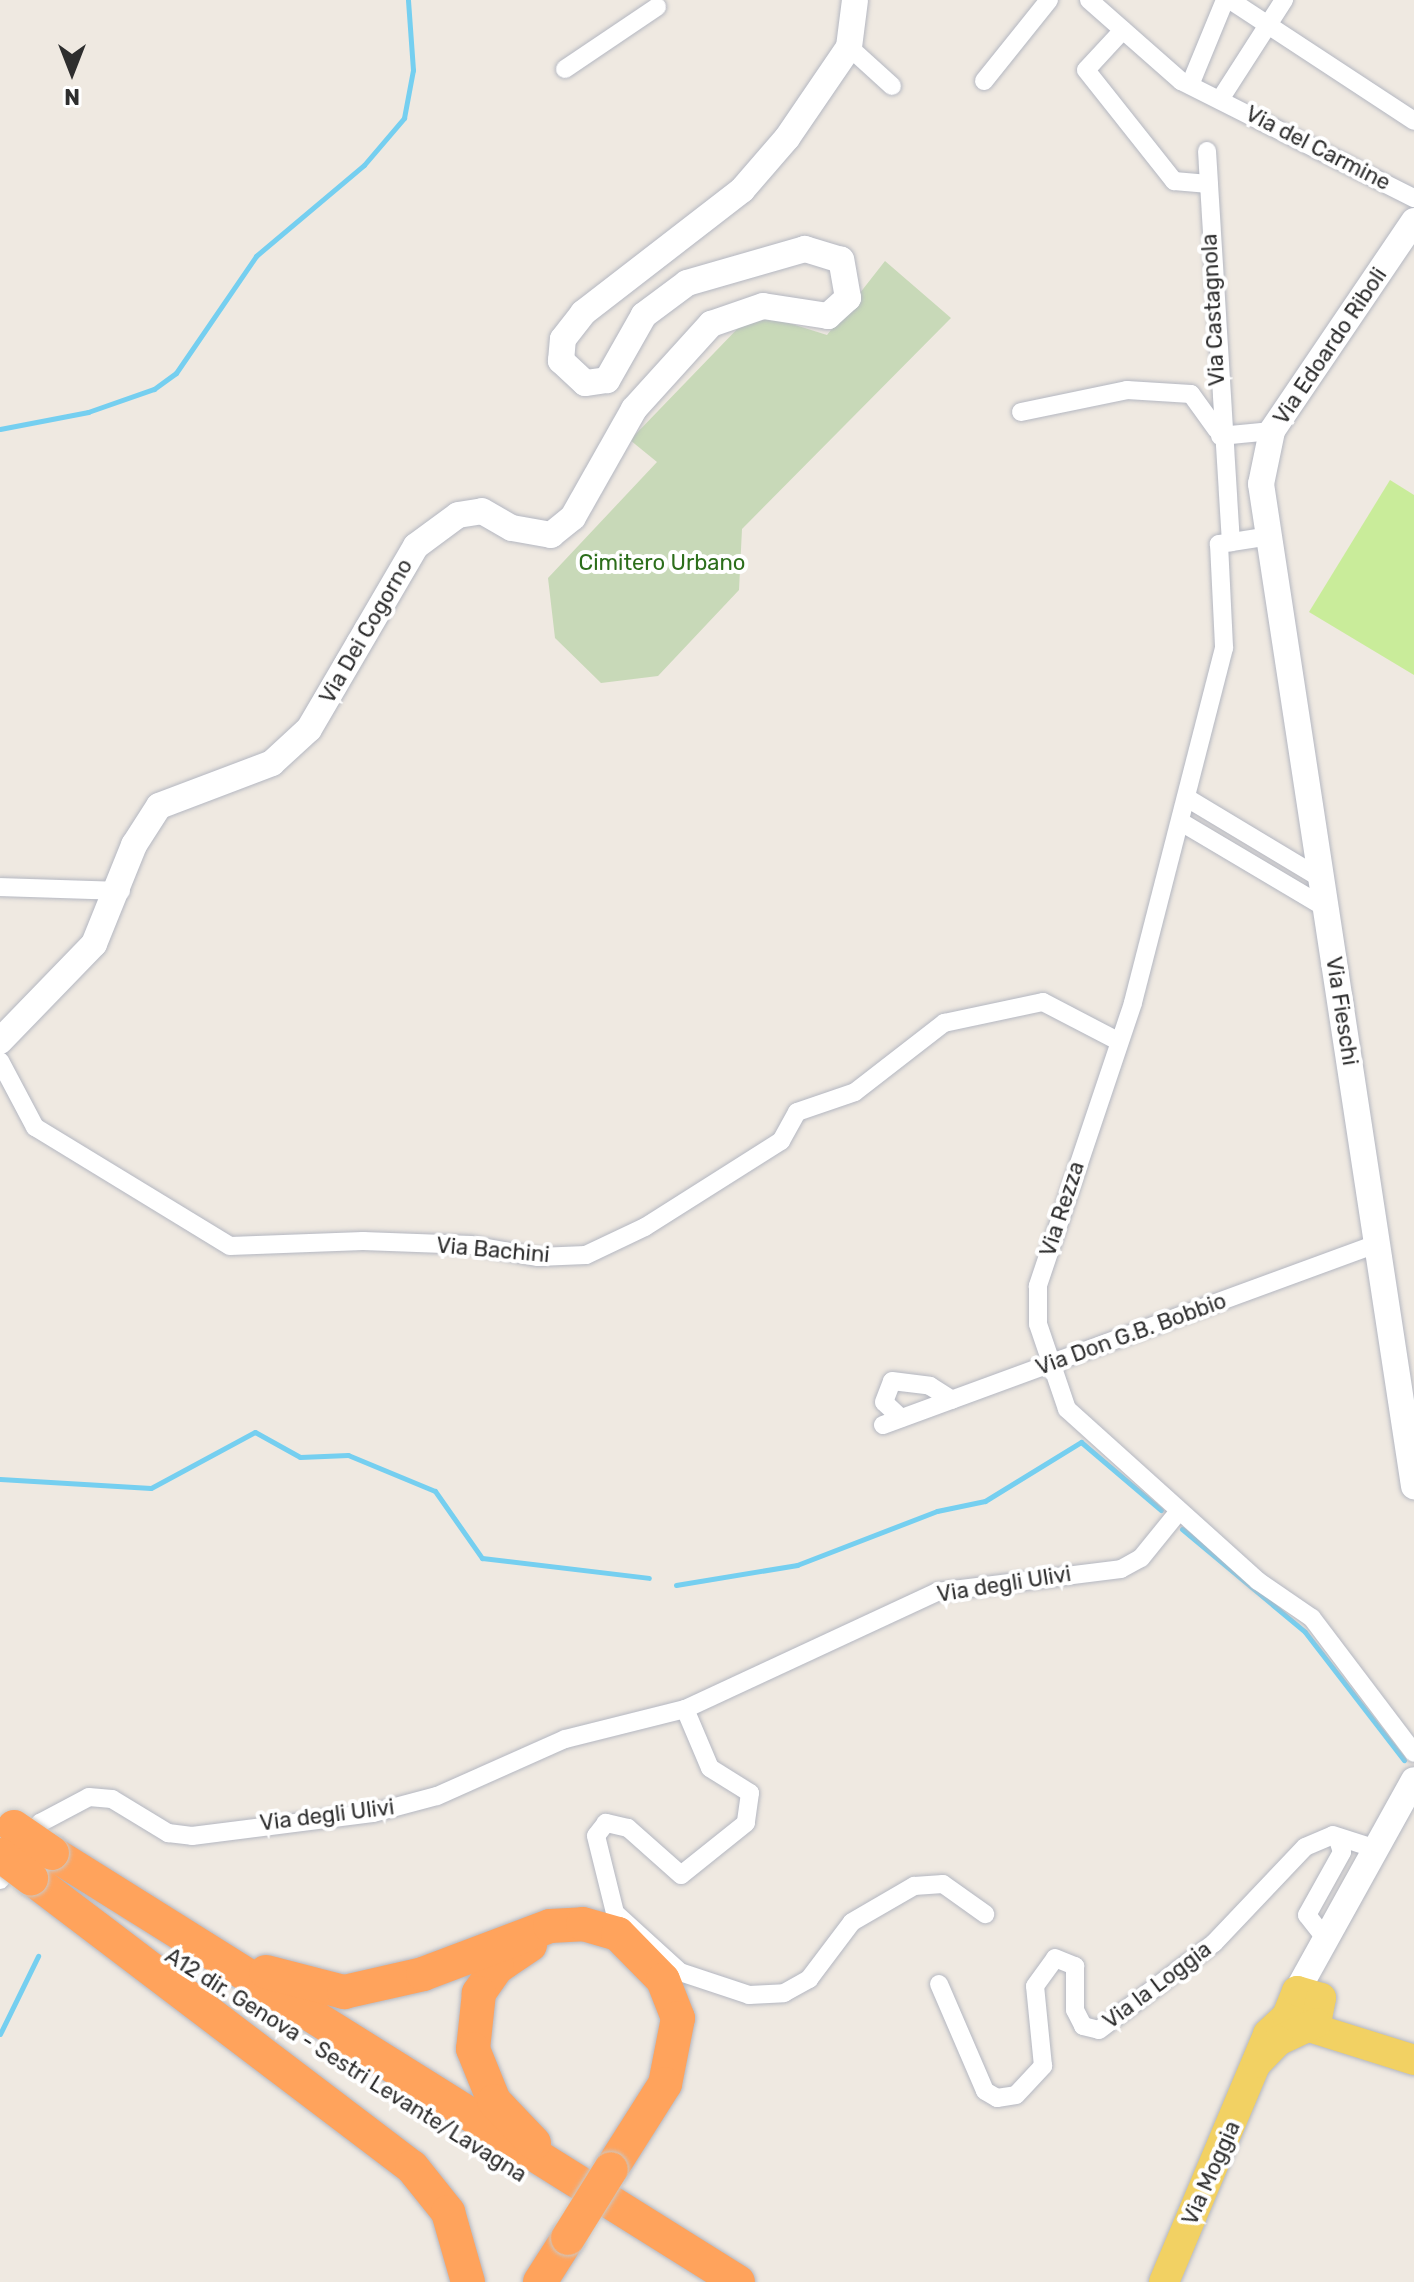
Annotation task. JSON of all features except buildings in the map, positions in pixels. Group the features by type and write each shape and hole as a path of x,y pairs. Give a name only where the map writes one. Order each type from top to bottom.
{"highway":[{"path":"3,1838 30,1870 412,2167 448,2212 468,2282"},
{"path":"30,1870 127,1901 280,1979 344,1992 423,1974 550,1926 606,1931 641,1952 678,2018 675,2054 665,2084 540,2282"},
{"name":"A12 dir. Genova - Sestri Levante/Lavagna","path":"30,1870 694,2282"},
{"path":"127,1901 740,2282"},
{"path":"641,1952 589,1935 555,1935 516,1950 479,1993 473,2049 481,2078 536,2145 740,2282"}],"main road":[{"path":"1306,2010 1342,2023 1414,2060"},
{"name":"Via Moggia","path":"1164,2282 1268,2034 1306,2010"}],"street":[{"name":"Via Dei Cogorno","path":"0,1041 94,944 121,891 134,845 159,806 272,763 309,729 416,546 458,515 482,511 512,528 551,535 573,517 634,409 711,324 763,306 828,316 848,298 841,260 805,249 687,283 644,315 607,380 585,383 561,361 563,339 583,313 742,190 833,79 849,47 855,0"},
{"path":"984,81 1049,0"},
{"name":"Via del Carmine","path":"1089,0 1190,85 1414,198"},
{"path":"1190,85 1227,0 1414,121"},
{"path":"1221,98 1284,0"},
{"path":"565,69 657,7"},
{"path":"1123,30 1086,70 1174,181 1206,184"},
{"path":"849,47 892,86"},
{"name":"Via Castagnola","path":"1207,151 1206,184 1220,436 1231,542"},
{"name":"Via Edoardo Riboli","path":"1272,431 1414,221"},
{"path":"1021,412 1127,390 1191,394 1220,436 1272,431"},
{"name":"Via Fieschi","path":"1272,431 1261,484 1414,1486"},
{"path":"1231,542 1270,536"},
{"name":"Via Rezza","path":"1231,542 1219,544 1224,648 1181,822 1133,1003 1116,1040 1038,1286 1049,1364 1067,1409 1179,1511 1312,1618 1414,1753"},
{"path":"1187,798 1322,879"},
{"path":"1181,822 1326,908"},
{"path":"0,887 121,891"},
{"name":"Via Bachini","path":"0,1061 35,1127 230,1246 363,1241 471,1245 538,1257 586,1255 645,1227 781,1141 797,1112 855,1092 944,1023 1043,1002 1116,1040"},
{"name":"Via Don G.B. Bobbio","path":"952,1400 908,1379 892,1381 884,1402 892,1422 952,1400 1049,1364 1379,1243"},
{"name":"Via degli Ulivi","path":"30,1870 40,1823 89,1797 112,1799 168,1833 192,1836 373,1813 437,1796 565,1739 685,1709 937,1592 1121,1569 1141,1558 1179,1511"},
{"path":"685,1709 710,1768 750,1793 746,1823 681,1875 620,1824 606,1823 596,1836 615,1913 680,1972 749,1995 784,1993 809,1979 852,1922 914,1886 943,1884 985,1914"},
{"path":"1338,1840 1342,1852 1307,1915 1326,1937 1414,1780"},
{"name":"Via la Loggia","path":"939,1984 985,2091 997,2098 1016,2095 1043,2066 1035,1986 1042,1967 1065,1957 1075,1966 1075,2010 1083,2026 1099,2030 1214,1943 1305,1847 1325,1836 1376,1849"},
{"name":"Via Moggia","path":"1306,2010 1326,1937"}],"green space":[{"name":"Cimitero Urbano","path":"885,261 951,318 742,529 739,590 658,676 601,683 555,638 548,578 657,462 630,440 742,324 773,318 827,335"},
{"path":"1390,480 1414,495 1414,675 1309,612"}],"waterway":[{"path":"0,429 88,412 154,389 176,373 256,256 364,165 404,118 413,70 408,0"},
{"path":"0,1479 151,1488 255,1432 300,1457 348,1455 435,1491 482,1558 649,1578"},
{"path":"676,1585 797,1565 937,1511 985,1501 1081,1442 1161,1510"},
{"path":"1182,1529 1305,1632 1404,1760"},
{"path":"0,2034 38,1956"}]}
